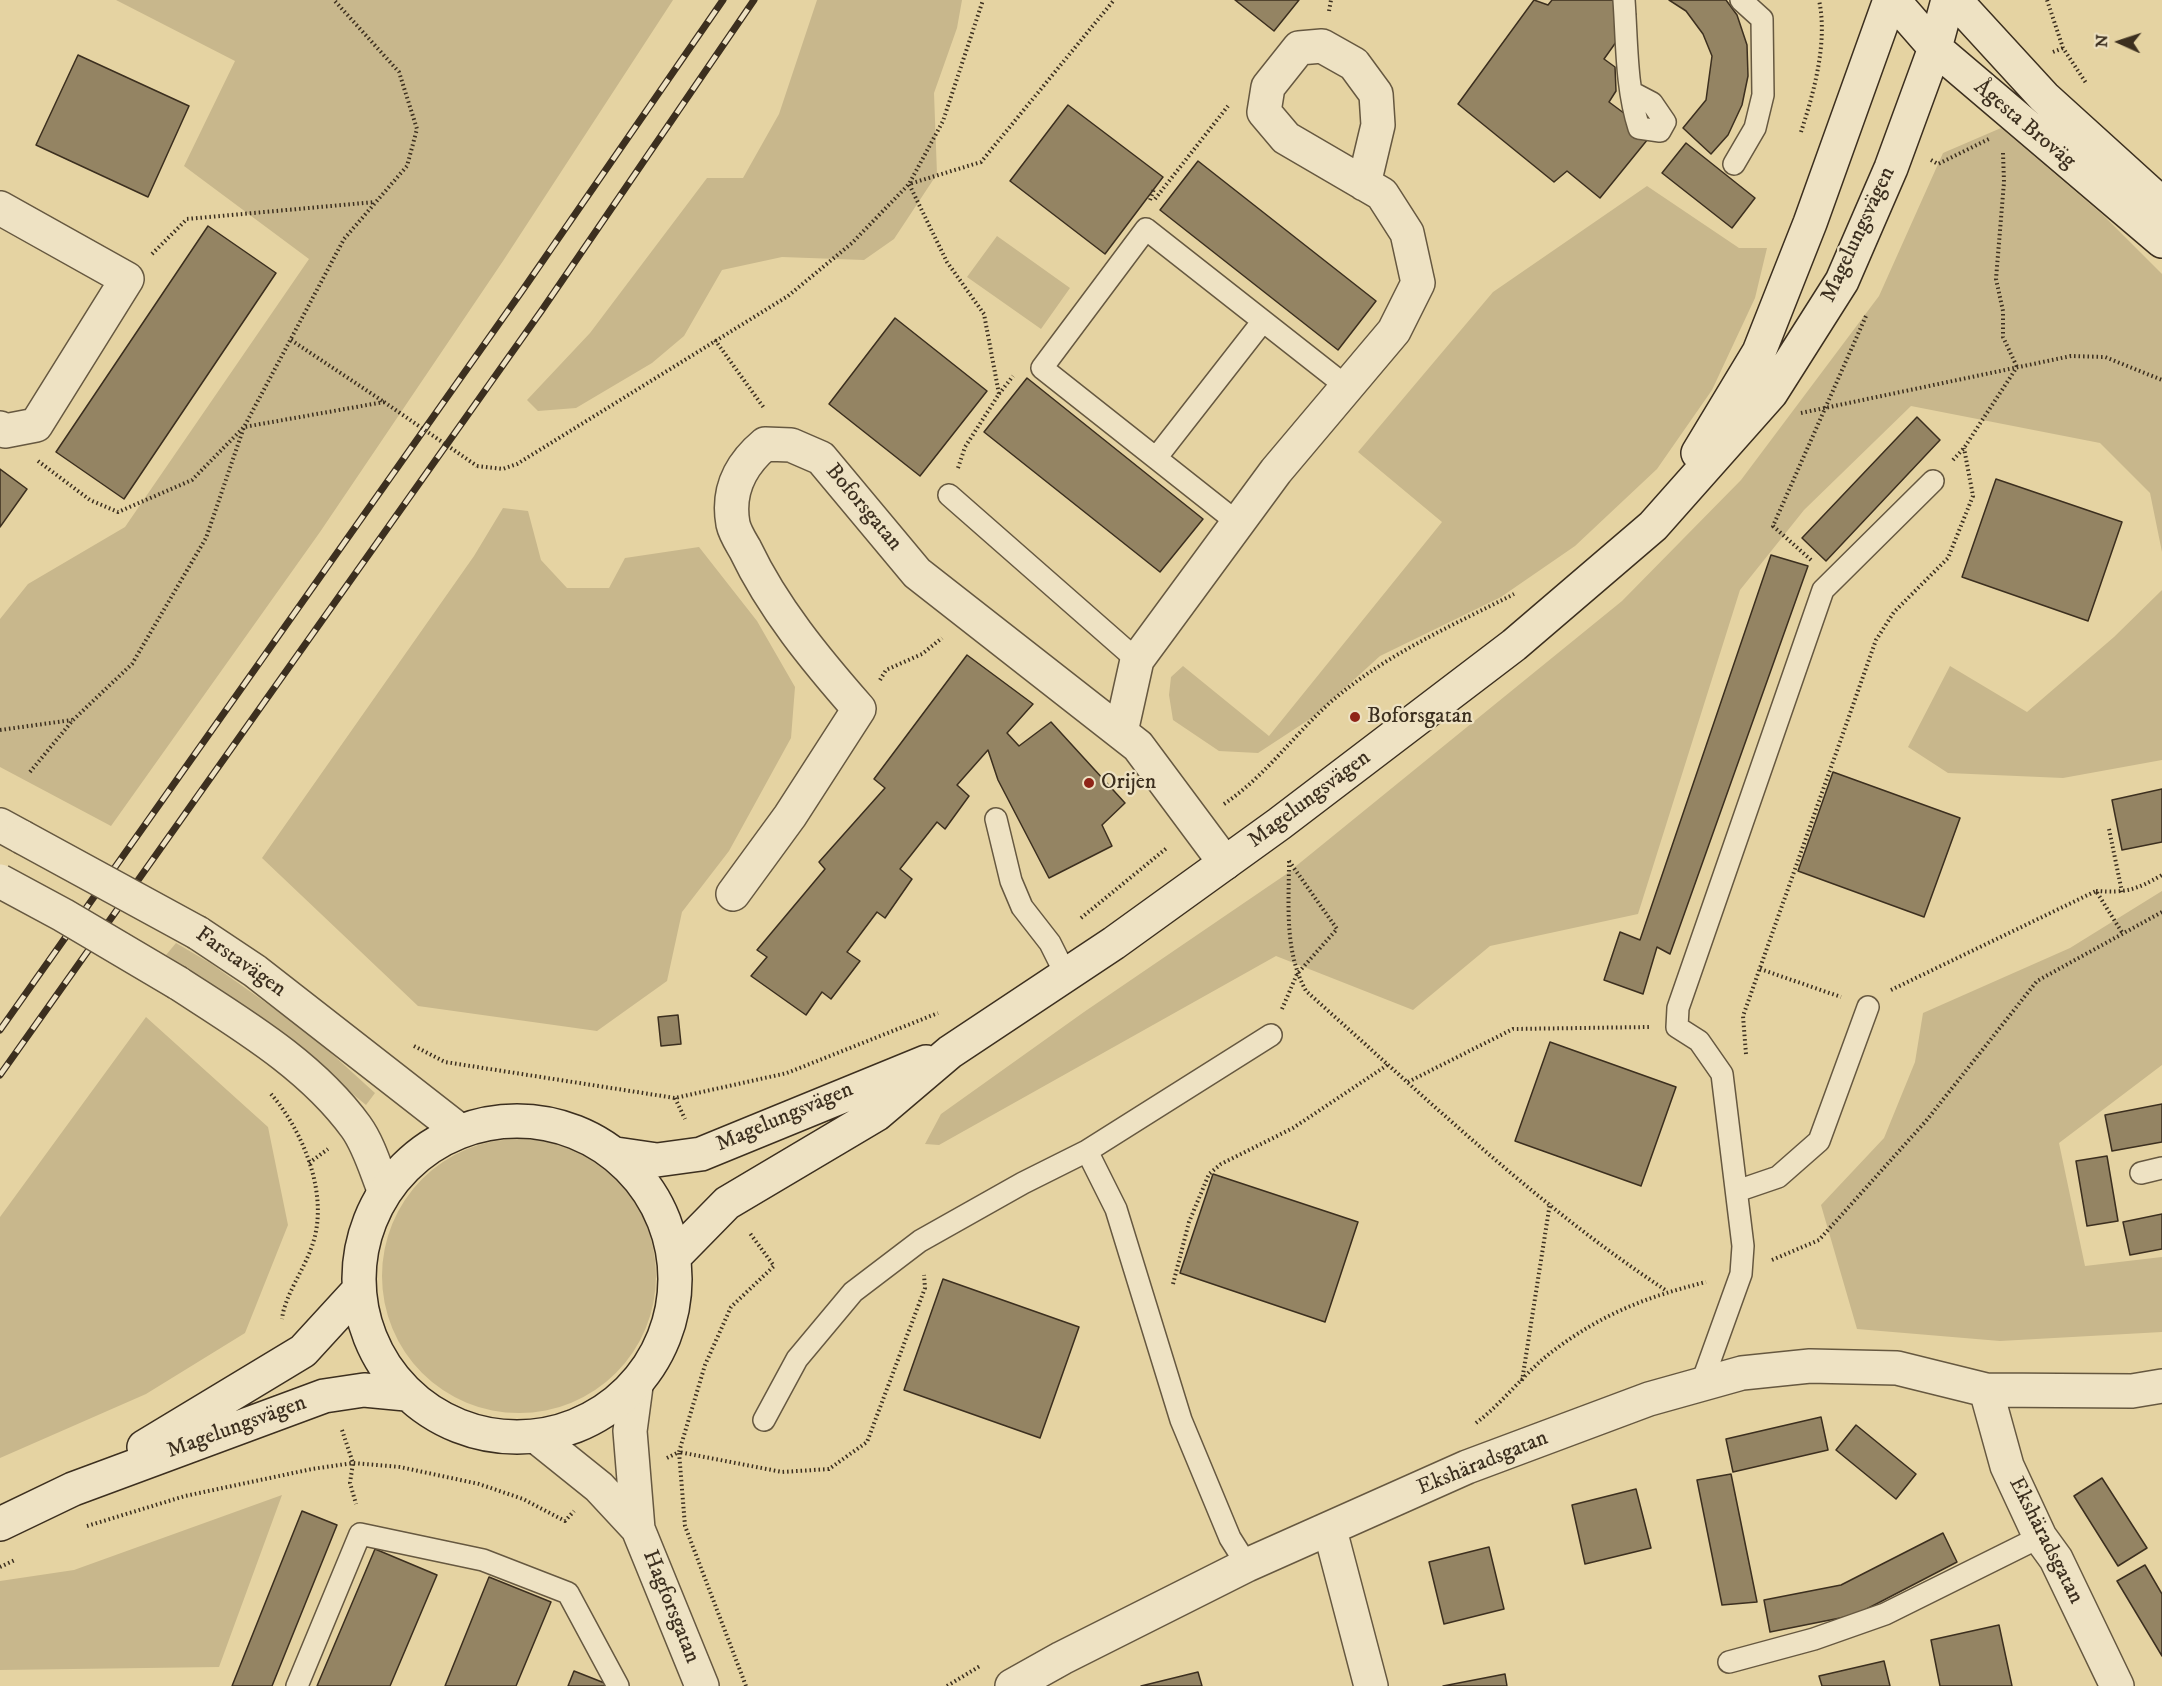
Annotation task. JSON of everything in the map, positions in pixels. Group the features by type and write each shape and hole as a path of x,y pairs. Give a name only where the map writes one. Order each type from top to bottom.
{"street":[{"name":"Ågesta Broväg","path":"1892,0 1935,48 2162,241"},
{"name":"Magelungsvägen","path":"1653,526 1759,352 1810,223 1892,0"},
{"name":"Magelungsvägen","path":"675,1256 727,1203 877,1114 950,1052 1066,975 1225,863 1514,645 1653,526 1771,393 1842,281 1891,168 1935,48 1947,0"},
{"name":"Ågesta Broväg","path":"1955,0 2044,97 2162,204"},
{"path":"1121,732 1137,660 1276,471 1394,331 1418,283 1407,233 1382,194 1364,184"},
{"path":"0,208 127,279 36,425 3,429"},
{"name":"Boforsgatan","path":"733,894 790,816 859,709 762,585 733,525 732,492 746,459 765,444 791,445 821,458 917,573 1138,746 1225,863"},
{"name":"Farstavägen","path":"11,831 198,933 255,971 460,1131"},
{"path":"0,881 63,915 178,983 266,1040 325,1092 357,1128 384,1190"},
{"name":"Magelungsvägen","path":"616,1154 657,1160 701,1154 950,1052"},
{"path":"500,1121 558,1125 616,1154 652,1193 675,1256 667,1329 636,1386 593,1421 538,1438 502,1437 468,1427 436,1415 406,1394 370,1340 358,1291 365,1232 384,1190 404,1166 428,1146 460,1131 500,1121"},
{"name":"Magelungsvägen","path":"73,1489 303,1351 358,1291"},
{"name":"Ekshäradsgatan","path":"1012,1686 1062,1658 1246,1565 1330,1530 1467,1467 1649,1399 1742,1373 1810,1366 1875,1367 1897,1368 1986,1390 2132,1391 2162,1386"},
{"name":"Hagforsgatan","path":"636,1386 630,1431 638,1529 702,1686"},
{"name":"Magelungsvägen","path":"0,1524 73,1489 324,1396 363,1390 406,1394"},
{"name":"Ekshäradsgatan","path":"1986,1390 2007,1466 2040,1537 2056,1559 2116,1686"},
{"name":"Hagforsgatan","path":"538,1438 599,1487 638,1529"},
{"path":"1330,1530 1371,1686"}],"lane":[{"path":"1624,0 1631,92"},
{"path":"1734,164 1755,129 1763,95 1762,19 1741,0"},
{"path":"1238,523 1042,368 1146,229 1347,387"},
{"path":"1156,458 1263,321"},
{"path":"1701,1385 1741,1274 1743,1246 1722,1074 1699,1041 1677,1027 1678,1008 1823,590 1933,481"},
{"path":"949,495 1137,660"},
{"path":"996,819 1011,881 1022,907 1050,943 1066,975"},
{"path":"1737,1191 1778,1176 1819,1141 1869,1007"},
{"path":"764,1420 797,1359 853,1292 920,1241 1023,1183 1087,1151 1271,1035"},
{"path":"1087,1151 1116,1209 1180,1420 1230,1538 1246,1565"},
{"path":"2141,1173 2162,1167"},
{"path":"297,1686 360,1534 483,1560 568,1593 618,1686"},
{"path":"1729,1662 1814,1638 1885,1614 2040,1537"}],"path":[{"path":"30,772 73,720 132,664 144,645 206,538 244,427 344,239 406,166 417,129 399,72 334,0"},
{"path":"291,340 477,466 503,469 517,464 788,296 852,243 909,184 943,121 983,0"},
{"path":"909,184 981,162 1114,0"},
{"path":"1800,136 1810,104 1820,48 1819,0"},
{"path":"2047,0 2063,48"},
{"path":"1989,139 2003,150 2004,182 1996,279 2003,311 2003,337 2017,367"},
{"path":"909,184 947,262 984,314 999,394 965,447 949,495"},
{"path":"127,279 188,219 376,202"},
{"path":"1823,590 1819,566 1773,526 1869,310"},
{"path":"715,340 791,445"},
{"path":"1798,413 2071,356 2105,357 2162,380"},
{"path":"1933,481 1964,448 2017,367"},
{"path":"3,429 44,466 90,500 118,512 192,480 244,427 384,402"},
{"path":"1746,1056 1743,1016 1876,640 1894,612 1948,558 1973,496 1964,448"},
{"path":"1050,943 1196,824 1250,786 1332,701 1394,655 1519,592"},
{"path":"877,684 886,670 922,654 945,636"},
{"path":"0,730 73,720"},
{"path":"2109,830 2122,892"},
{"path":"1271,1035 1297,974 1337,929 1289,860 1287,924 1297,974 1306,991 1550,1203 1622,1262 1667,1291"},
{"path":"1760,969 1869,1007 1881,994 2096,891 2122,892 2137,889 2162,875"},
{"path":"2096,891 2123,934"},
{"path":"1469,1428 1495,1409 1551,1352 1614,1311 1667,1291 1741,1274 1819,1240 1926,1121 2037,981 2162,912"},
{"path":"424,1051 445,1062 675,1098 787,1073 941,1012"},
{"path":"1408,1082 1513,1029 1677,1027"},
{"path":"1173,1292 1173,1280 1189,1222 1209,1174 1221,1164 1293,1128 1389,1064"},
{"path":"1522,1382 1550,1203"},
{"path":"634,1473 679,1452 782,1472 829,1470 867,1442 925,1288 920,1241"},
{"path":"747,1686 685,1526 679,1452 705,1365 731,1307 774,1266"},
{"path":"80,1528 184,1496 312,1469 353,1463 400,1467 479,1484 523,1499 565,1521 599,1487"},
{"path":"353,1463 350,1483 353,1500 365,1516 360,1534"},
{"path":"0,1567 20,1557"},
{"path":"947,1686 987,1662"}],"shaded area":[{"path":"116,0 673,0 503,261 320,532 111,826 0,767 0,619 28,584 125,527 309,259 184,166 235,61"},
{"path":"817,0 962,0 957,28 934,93 937,174 894,239 864,260 782,257 722,270 684,336 652,363 576,408 538,411 527,400 590,333 707,178 743,178 779,114"},
{"path":"2001,128 2103,215 2162,274 2162,552 2150,493 2100,443 1911,406 1804,510 1740,590 1638,914 1490,946 1413,1010 1276,956 939,1145 925,1144 941,1114 1084,1012 1285,875 1622,601 1741,480 1879,296 1943,153"},
{"path":"1647,186 1739,248 1767,248 1755,298 1712,390 1657,469 1575,546 1501,597 1380,656 1313,717 1258,753 1219,751 1173,720 1169,695 1171,677 1183,666 1269,736 1442,522 1358,452 1493,292"},
{"path":"997,236 1070,288 1041,329 967,277"},
{"path":"503,508 528,511 541,560 567,588 609,588 625,558 699,547 757,621 795,687 791,738 729,851 682,912 667,981 597,1031 418,1006 262,858 474,556"},
{"path":"2162,590 2162,760 2063,778 1948,773 1908,747 1950,666 2027,712 2114,637"},
{"path":"2162,891 2162,1065 2059,1143 2085,1266 2162,1257 2162,1332 2000,1341 1857,1329 1821,1205 1884,1138 1915,1062 1923,1013 2070,948"},
{"path":"176,943 210,963 310,1034 375,1093 366,1105 257,1015 166,955"},
{"path":"146,1017 268,1127 288,1225 245,1333 146,1394 0,1458 0,1217"},
{"path":"519,1139 559,1145 595,1162 616,1179 633,1200 650,1236 656,1276 650,1316 633,1352 616,1373 595,1390 559,1407 519,1413 479,1407 443,1390 422,1373 405,1352 388,1316 382,1276 388,1236 405,1200 422,1179 443,1162 479,1145"},
{"path":"282,1495 219,1667 0,1670 0,1581 74,1570"}],"building":[{"path":"1235,0 1299,0 1274,31"},
{"path":"1534,0 1548,5 1552,0 1617,0 1636,14 1604,59 1615,67 1616,91 1609,102 1652,134 1600,198 1567,171 1554,182 1458,104"},
{"path":"1669,0 1726,0 1737,15 1747,45 1748,76 1742,105 1728,135 1711,154 1683,128 1706,100 1712,56 1703,34 1686,11"},
{"path":"78,55 189,106 148,197 36,145"},
{"path":"1068,105 1163,177 1105,254 1010,181"},
{"path":"1686,143 1755,198 1732,228 1662,173"},
{"path":"1198,161 1376,301 1338,350 1160,210"},
{"path":"208,226 276,273 124,499 56,452"},
{"path":"895,318 987,391 920,476 829,404"},
{"path":"1027,378 1203,519 1160,572 984,432"},
{"path":"1917,417 1940,440 1826,561 1802,538"},
{"path":"0,469 27,489 0,527"},
{"path":"1996,479 2122,522 2088,621 1962,577"},
{"path":"1771,555 1808,566 1670,954 1657,947 1643,994 1604,980 1620,932 1640,940"},
{"path":"967,655 1033,704 1007,733 1019,746 1051,722 1125,803 1102,825 1112,846 1049,878 998,780 988,750 957,785 969,796 945,829 937,822 900,869 912,879 885,918 877,912 847,952 860,961 831,999 822,992 806,1015 751,976 767,957 757,950 825,869 819,862 885,788 874,779"},
{"path":"1833,772 1960,818 1924,917 1798,871"},
{"path":"2162,789 2162,842 2122,850 2112,800"},
{"path":"678,1015 681,1044 661,1046 658,1017"},
{"path":"1550,1042 1676,1087 1641,1186 1515,1141"},
{"path":"2162,1104 2162,1142 2112,1151 2105,1115"},
{"path":"2107,1156 2118,1221 2087,1226 2076,1161"},
{"path":"1213,1174 1358,1222 1325,1322 1180,1273"},
{"path":"2162,1214 2162,1249 2130,1255 2123,1222"},
{"path":"943,1279 1079,1327 1040,1438 904,1390"},
{"path":"1821,1417 1828,1450 1733,1472 1726,1439"},
{"path":"1856,1425 1916,1474 1896,1499 1836,1450"},
{"path":"1731,1474 1757,1602 1722,1605 1697,1480"},
{"path":"2102,1478 2147,1548 2118,1566 2074,1496"},
{"path":"1636,1489 1651,1548 1585,1564 1572,1505"},
{"path":"302,1511 337,1525 272,1686 232,1686"},
{"path":"1943,1533 1957,1562 1855,1615 1770,1632 1764,1600 1841,1585"},
{"path":"1489,1547 1504,1609 1444,1624 1429,1562"},
{"path":"375,1549 437,1575 390,1686 317,1686"},
{"path":"2145,1565 2162,1594 2162,1656 2117,1581"},
{"path":"489,1577 551,1602 516,1686 445,1686"},
{"path":"1999,1625 2012,1686 1940,1686 1931,1640"},
{"path":"1884,1661 1890,1686 1822,1686 1819,1676"},
{"path":"574,1671 607,1684 606,1686 568,1686"},
{"path":"1198,1672 1202,1686 1141,1686"},
{"path":"1505,1674 1507,1686 1443,1686"}],"railway":[{"path":"0,1030 522,291 723,0"},
{"path":"0,1075 542,310 754,0"}],"place":[{"name":"Boforsgatan","path":"1355,717"},
{"name":"Orijen","path":"1089,783"}]}
